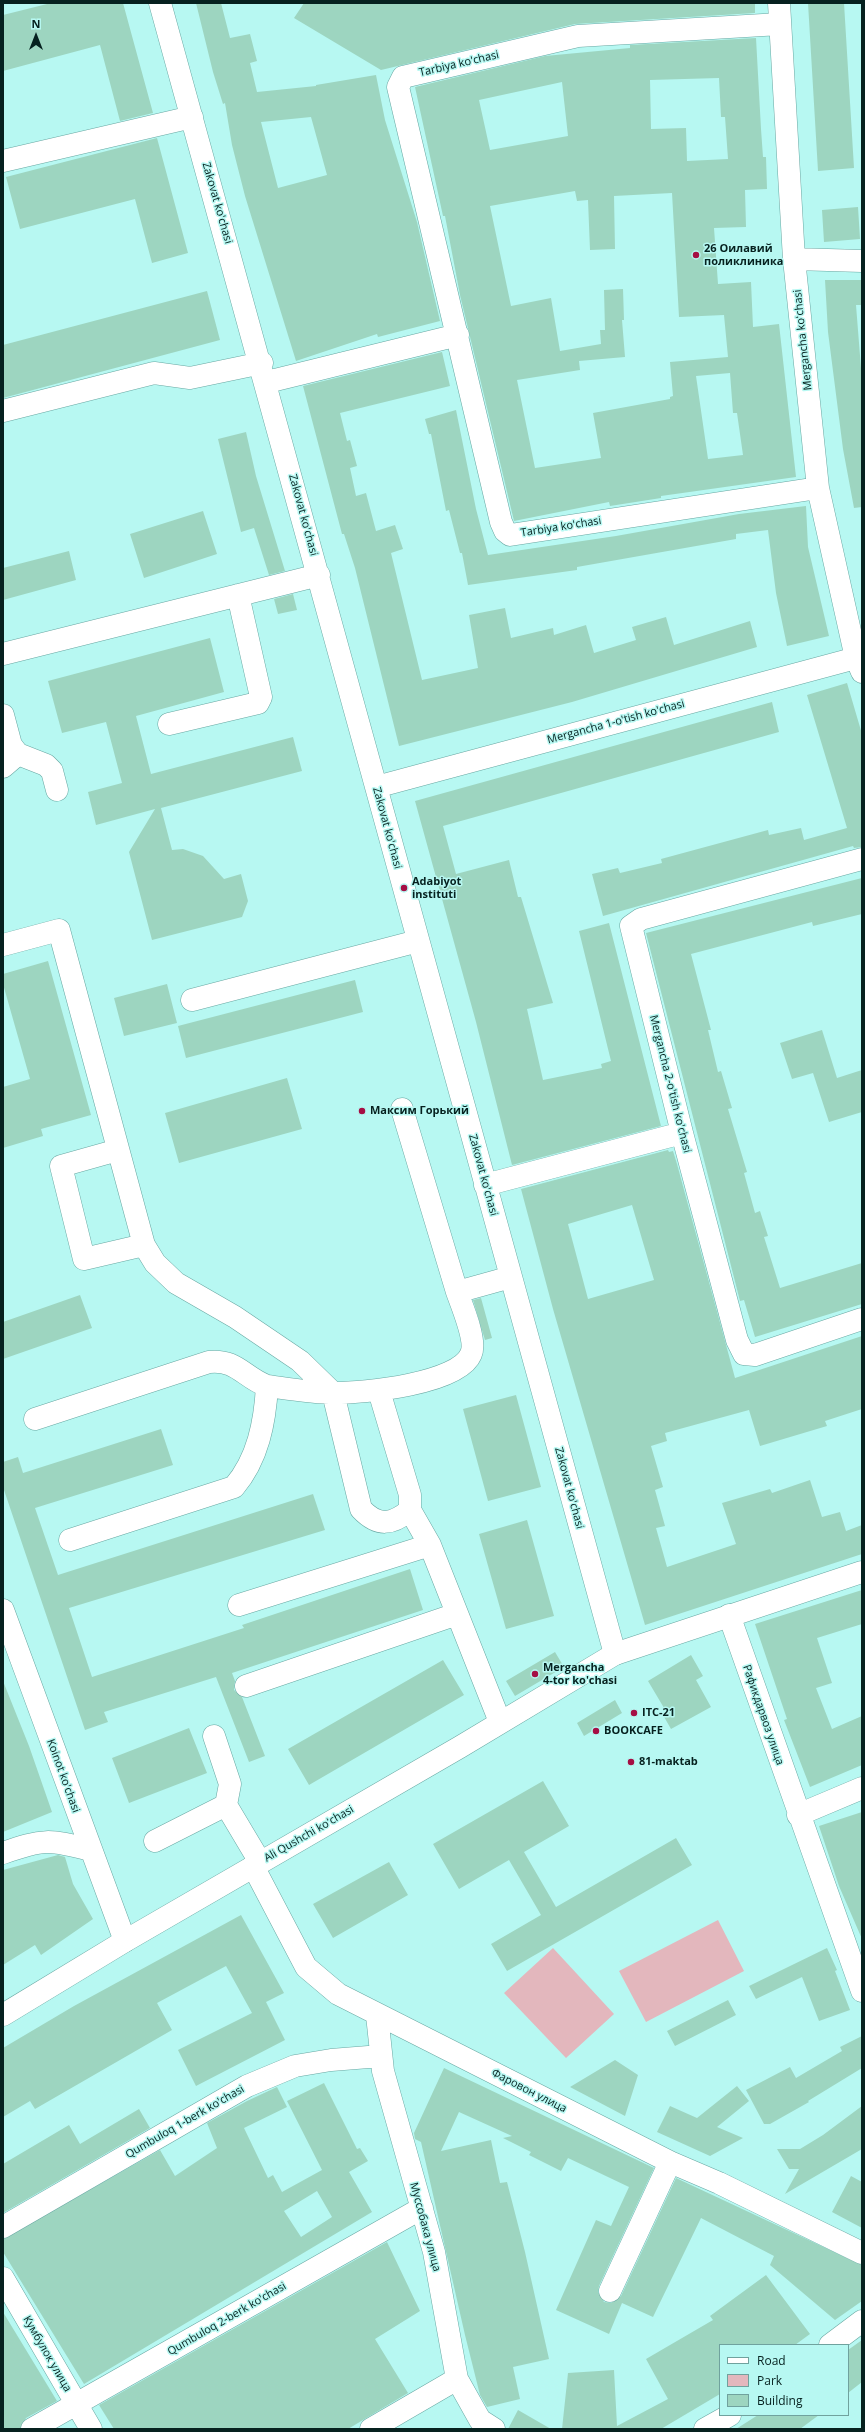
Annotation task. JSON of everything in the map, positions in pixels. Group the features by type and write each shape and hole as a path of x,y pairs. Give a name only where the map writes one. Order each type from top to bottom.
{"street":[{"name":"Zakovat ko'chasi","path":"160,3 265,372 376,787 614,1654"},
{"name":"Mergancha koʻchasi","path":"779,13 794,259 818,488 859,665"},
{"name":"Tarbiya ko'chasi","path":"779,13 578,36 403,77 398,87 458,335 500,522 505,531 510,535 818,488"},
{"path":"3,161 192,117"},
{"path":"794,259 862,261"},
{"path":"3,411 154,373 173,374 190,378 265,372 458,335"},
{"path":"3,654 319,574"},
{"path":"169,724 258,703 260,697 238,595"},
{"name":"Mergancha 1-o'tish ko'chasi","path":"376,787 859,665"},
{"path":"3,715 11,745 10,761 46,765 52,771 57,790"},
{"name":"Mergancha 2-o'tish ko'chasi","path":"862,859 640,919 631,926 682,1133 736,1340 744,1354 756,1355 862,1318"},
{"path":"3,945 59,930 144,1245 155,1263 176,1283 235,1317 300,1361 333,1393 361,1509 371,1520 383,1522 399,1519 410,1510"},
{"path":"192,1000 418,941"},
{"path":"35,1419 208,1362 220,1361 232,1363 258,1383 267,1386 333,1393 379,1391 434,1378 464,1365 472,1353 472,1340 402,1109"},
{"path":"485,1185 682,1133"},
{"path":"118,1150 59,1159 84,1259 144,1245"},
{"path":"457,1292 511,1277"},
{"path":"70,1540 234,1487 242,1478 254,1454 266,1416 267,1386"},
{"path":"379,1391 410,1495 410,1510 430,1544 500,1722"},
{"path":"239,1605 430,1544"},
{"path":"614,1654 728,1615 862,1572"},
{"name":"Koinot ko'chasi","path":"3,1610 7,1638 125,1941"},
{"path":"246,1686 457,1614"},
{"name":"Рафикдарвоз улица","path":"728,1615 798,1815 862,1991"},
{"name":"Ali Qushchi koʻchasi","path":"3,2015 125,1941 614,1654"},
{"path":"155,1841 226,1805 230,1784 214,1736"},
{"path":"798,1815 862,1788"},
{"name":"Фаровон улица","path":"226,1805 306,1967 338,1994 670,2162 719,2183 862,2253"},
{"path":"3,1853 35,1842 56,1841 90,1850"},
{"name":"Муссобака улица","path":"377,2015 381,2056 394,2116 434,2252 457,2380 480,2420 494,2429"},
{"name":"Qumbuloq 1-berk ko'chasi","path":"3,2228 247,2086 295,2066 331,2060 381,2056"},
{"path":"610,2291 670,2162"},
{"name":"Qumbuloq 2-berk ko'chasi","path":"32,2429 77,2405 422,2208"},
{"name":"Кумбулок улица","path":"3,2278 91,2429"},
{"path":"831,2344 862,2321"},
{"path":"371,2429 457,2380"},
{"path":"705,2429 728,2416"}],"green space":[{"path":"718,1920 744,1971 646,2022 619,1971"},
{"path":"553,1948 614,2014 566,2058 504,1993"}],"building":[{"path":"51,3 123,3 153,113 120,121 100,45 3,71 3,15"},
{"path":"196,3 221,3 230,38 250,34 257,61 250,63 257,92 316,86 376,75 385,120 417,222 440,321 378,337 377,334 296,361 245,196 232,145 225,103 223,104 213,72","holes":["311,117 327,175 278,188 261,122"]},
{"path":"304,3 755,3 755,13 575,24 381,70 294,18"},
{"path":"808,3 844,3 854,168 818,171"},
{"path":"756,38 763,157 766,157 767,189 745,190 746,227 714,228 718,284 751,282 753,327 779,324 796,477 661,496 661,498 610,506 609,502 514,521 460,295 445,216 443,216 415,87 545,56 630,48 630,45","holes":["719,78 721,117 725,117 728,159 687,161 686,128 651,129 650,80","562,82 568,136 490,150 479,100","575,191 577,201 588,200 590,250 615,249 614,196 672,193 679,317 724,315 728,357 670,362 673,396 670,397 670,399 593,413 601,458 535,468 517,380 580,370 579,361 625,357 622,320 624,320 623,289 604,290 605,330 600,330 601,344 560,351 551,298 511,306 490,206","730,373 733,413 737,413 743,455 708,459 696,376"]},
{"path":"157,138 188,253 152,263 135,199 20,229 6,177"},
{"path":"858,207 860,239 824,242 822,210"},
{"path":"825,280 862,280 862,305 856,305 862,381 862,507 854,508 843,449 828,332"},
{"path":"207,291 220,340 3,398 3,345"},
{"path":"442,352 450,386 340,413 347,441 350,440 357,466 350,468 356,496 366,493 376,531 395,525 403,549 391,553 422,680 478,668 469,615 505,608 511,638 553,628 554,635 586,625 594,653 636,640 632,627 666,617 674,645 750,621 757,647 572,702 399,746 355,568 344,534 342,534 303,386"},
{"path":"456,410 476,509 488,555 616,536 739,514 806,506 808,547 829,636 787,646 776,593 768,530 736,534 736,539 577,567 577,570 468,585 462,553 460,553 449,510 446,511 431,434 429,434 425,419"},
{"path":"246,432 256,476 285,571 269,575 254,528 241,532 218,439"},
{"path":"203,511 217,554 144,578 130,534"},
{"path":"69,551 76,580 3,600 3,568"},
{"path":"293,594 297,610 278,614 274,599"},
{"path":"210,638 224,692 136,716 151,774 293,737 302,771 161,808 172,850 183,849 203,856 224,879 241,874 248,901 242,917 152,940 129,852 155,809 96,825 88,792 122,783 106,722 62,733 48,681"},
{"path":"847,683 862,734 862,847 854,848 853,846 603,916 592,874 618,868 620,873 662,863 661,859 768,830 769,835 801,828 804,840 847,828 807,695"},
{"path":"772,702 779,732 443,826 456,874 509,860 518,897 521,897 553,1003 527,1009 543,1080 602,1068 601,1064 611,1061 579,931 609,923 661,1126 512,1165 476,1022 415,801"},
{"path":"862,878 862,914 813,926 812,922 691,954 711,1030 708,1030 718,1072 721,1071 732,1108 728,1109 747,1172 744,1173 755,1213 760,1211 768,1236 764,1237 780,1288 862,1263 862,1304 755,1337 744,1300 740,1301 646,933"},
{"path":"48,961 91,1115 41,1129 43,1136 3,1148 3,1087 30,1079 3,984 3,974"},
{"path":"355,980 363,1012 186,1058 178,1026"},
{"path":"167,984 177,1023 124,1036 114,998"},
{"path":"822,1030 837,1078 862,1070 862,1112 829,1122 813,1073 792,1079 780,1043"},
{"path":"287,1078 302,1129 179,1163 165,1113"},
{"path":"668,1150 669,1152 673,1151 735,1378 862,1336 862,1409 825,1421 827,1426 760,1446 749,1410 665,1433 667,1441 651,1446 663,1487 655,1490 665,1526 656,1528 667,1567 736,1544 722,1503 770,1489 772,1493 810,1480 822,1517 840,1512 846,1531 862,1525 862,1554 645,1625 553,1309 521,1189","holes":["632,1205 654,1280 588,1299 568,1224"]},
{"path":"80,1295 92,1328 3,1359 3,1322"},
{"path":"481,1298 492,1338 485,1340 473,1300"},
{"path":"516,1395 541,1487 488,1501 463,1409"},
{"path":"161,1429 173,1465 35,1508 58,1575 313,1494 325,1530 69,1608 92,1677 244,1628 242,1625 410,1569 423,1610 232,1673 235,1681 234,1690 242,1697 265,1756 249,1762 216,1677 104,1712 108,1722 85,1730 3,1487 3,1462 18,1457 23,1473"},
{"path":"527,1520 554,1616 506,1629 479,1534"},
{"path":"862,1590 862,1624 817,1638 832,1683 816,1688 832,1729 862,1716 862,1765 810,1787 784,1720 787,1719 755,1624"},
{"name":"Mergancha 4-tor ko'chasi","path":"555,1652 564,1667 515,1696 506,1681"},
{"path":"691,1655 703,1676 696,1680 711,1707 671,1729 663,1715 667,1713 648,1681"},
{"path":"443,1660 464,1695 309,1785 288,1749"},
{"path":"3,1681 29,1746 52,1812 3,1832"},
{"path":"615,1700 622,1713 584,1736 577,1723"},
{"path":"189,1728 207,1773 129,1803 112,1758"},
{"path":"543,1781 569,1826 524,1852 556,1907 676,1838 692,1865 507,1971 491,1944 541,1915 509,1860 459,1889 433,1844"},
{"path":"862,1812 862,1939 839,1886 819,1826"},
{"path":"58,1855 65,1857 73,1884 93,1919 41,1955 35,1945 3,1965 3,1870"},
{"path":"389,1862 408,1895 333,1938 313,1904"},
{"path":"241,1915 284,1993 266,2002 285,2040 196,2086 178,2050 252,2013 226,1966 157,2003 172,2030 35,2109 30,2101 3,2117 3,2048 74,2006"},
{"path":"827,1948 837,1970 835,1971 850,2010 819,2021 802,1977 756,1999 749,1986"},
{"path":"728,2000 736,2015 675,2046 667,2031"},
{"path":"862,2036 862,2068 808,2101 809,2102 770,2124 764,2124 746,2090 790,2067 796,2078 842,2051 840,2047"},
{"path":"615,2060 638,2075 625,2116 570,2087"},
{"path":"444,2068 654,2168 599,2286 598,2292 604,2302 611,2303 621,2296 676,2178 862,2265 862,2301 835,2320 770,2265 774,2256 701,2218 653,2317 622,2303 609,2334 556,2310 596,2220 611,2226 629,2187 568,2158 561,2171 529,2155 531,2152 503,2138 512,2136 459,2112 441,2151 491,2140 500,2183 507,2182 525,2252 549,2359 513,2367 520,2399 487,2407 480,2395 465,2335 421,2142 415,2139 414,2133"},
{"path":"324,2083 357,2149 360,2148 368,2161 349,2172 372,2212 84,2384 3,2252 3,2239 160,2150 175,2176 217,2148 207,2123 247,2101 277,2087 287,2107 244,2128 268,2178 273,2175 282,2192 322,2170 287,2101","holes":["317,2191 332,2217 301,2237 284,2211"]},
{"path":"737,2086 749,2101 717,2127 743,2138 710,2156 657,2132 670,2106 697,2118"},
{"path":"862,2106 862,2149 785,2194 799,2169 789,2169 777,2149 800,2149 823,2135"},
{"path":"139,2109 150,2128 3,2213 3,2164 69,2125 80,2144"},
{"path":"851,2176 862,2182 862,2228 832,2212"},
{"path":"387,2242 420,2311 375,2339 408,2393 348,2429 114,2429 99,2405"},
{"path":"766,2275 810,2334 796,2344 719,2344 719,2395 661,2429 562,2429 568,2373 614,2370 617,2426 668,2399 646,2359 713,2320 710,2316"},
{"path":"3,2312 57,2401 26,2418 20,2429 3,2429"},
{"path":"862,2340 862,2382 849,2392 849,2349"},
{"path":"518,2410 551,2429 508,2429"},
{"path":"756,2416 818,2416 800,2429 736,2429"}],"place":[{"name":"26 Оилавий поликлиника","path":"696,255"},
{"name":"Adabiyot instituti","path":"404,888"},
{"name":"Максим Горький","path":"362,1111"},
{"name":"Mergancha 4-tor ko'chasi","path":"535,1674"},
{"name":"ITC-21","path":"634,1713"},
{"name":"BOOKCAFE","path":"596,1731"},
{"name":"81-maktab","path":"631,1762"}]}
